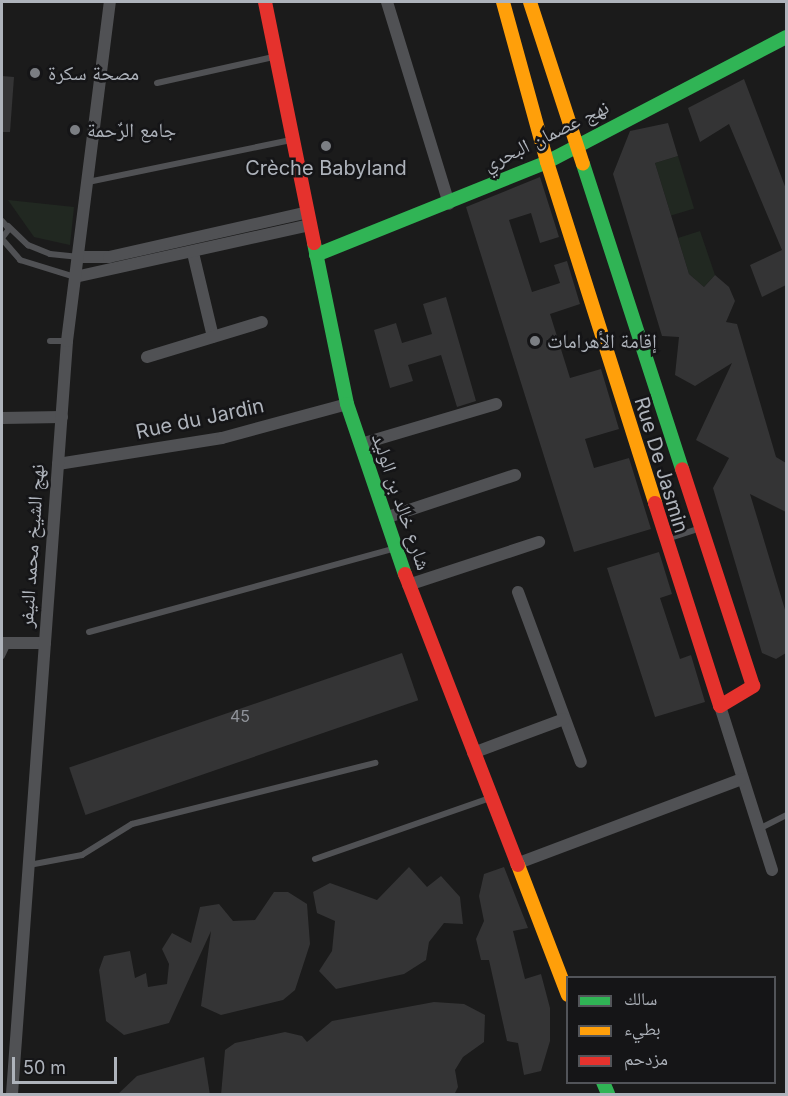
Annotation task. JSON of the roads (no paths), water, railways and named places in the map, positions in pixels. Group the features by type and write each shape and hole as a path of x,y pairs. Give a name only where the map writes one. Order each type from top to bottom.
{"street":[{"name":"نهج الشيخ محمد النيفر","path":"12,1095 67,341 110,2"},
{"name":"شارع خالد بن الوليد","path":"265,2 347,404 408,585 566,992"},
{"path":"387,2 449,204"},
{"name":"Rue De Jasmin","path":"503,2 547,162 664,540 772,870"},
{"name":"Rue De Jasmin","path":"530,2 753,686 720,706"},
{"name":"نهج عصمان البحري","path":"316,255 449,204 547,162 786,38"},
{"path":"75,277 193,253 309,219"},
{"path":"77,257 109,256 309,219"},
{"path":"193,253 213,337"},
{"path":"147,357 262,322"},
{"name":"Rue du Jardin","path":"58,464 222,438 347,404"},
{"path":"361,444 496,404"},
{"path":"2,418 62,417"},
{"path":"385,518 515,475"},
{"path":"408,585 539,542"},
{"path":"518,592 580,762"},
{"path":"5,643 45,643"},
{"path":"473,753 564,719"},
{"path":"516,864 742,778"}],"lane":[{"path":"157,83 276,56"},
{"path":"88,182 293,140"},
{"path":"2,221 28,244 50,254 77,257"},
{"path":"8,226 2,238 20,260 75,277"},
{"path":"50,341 67,341"},
{"path":"664,540 700,528"},
{"path":"89,632 395,548"},
{"path":"2,656 5,643"},
{"path":"28,865 82,855 132,824 375,764"},
{"path":"315,859 490,798"},
{"path":"759,829 786,815"}],"place":[{"name":"مصحة سكرة","path":"35,73"},
{"name":"جامع الرٌحمة","path":"75,130"},
{"name":"Crèche Babyland","path":"326,146"},
{"name":"إقامة الأهرامات","path":"535,341"}]}
